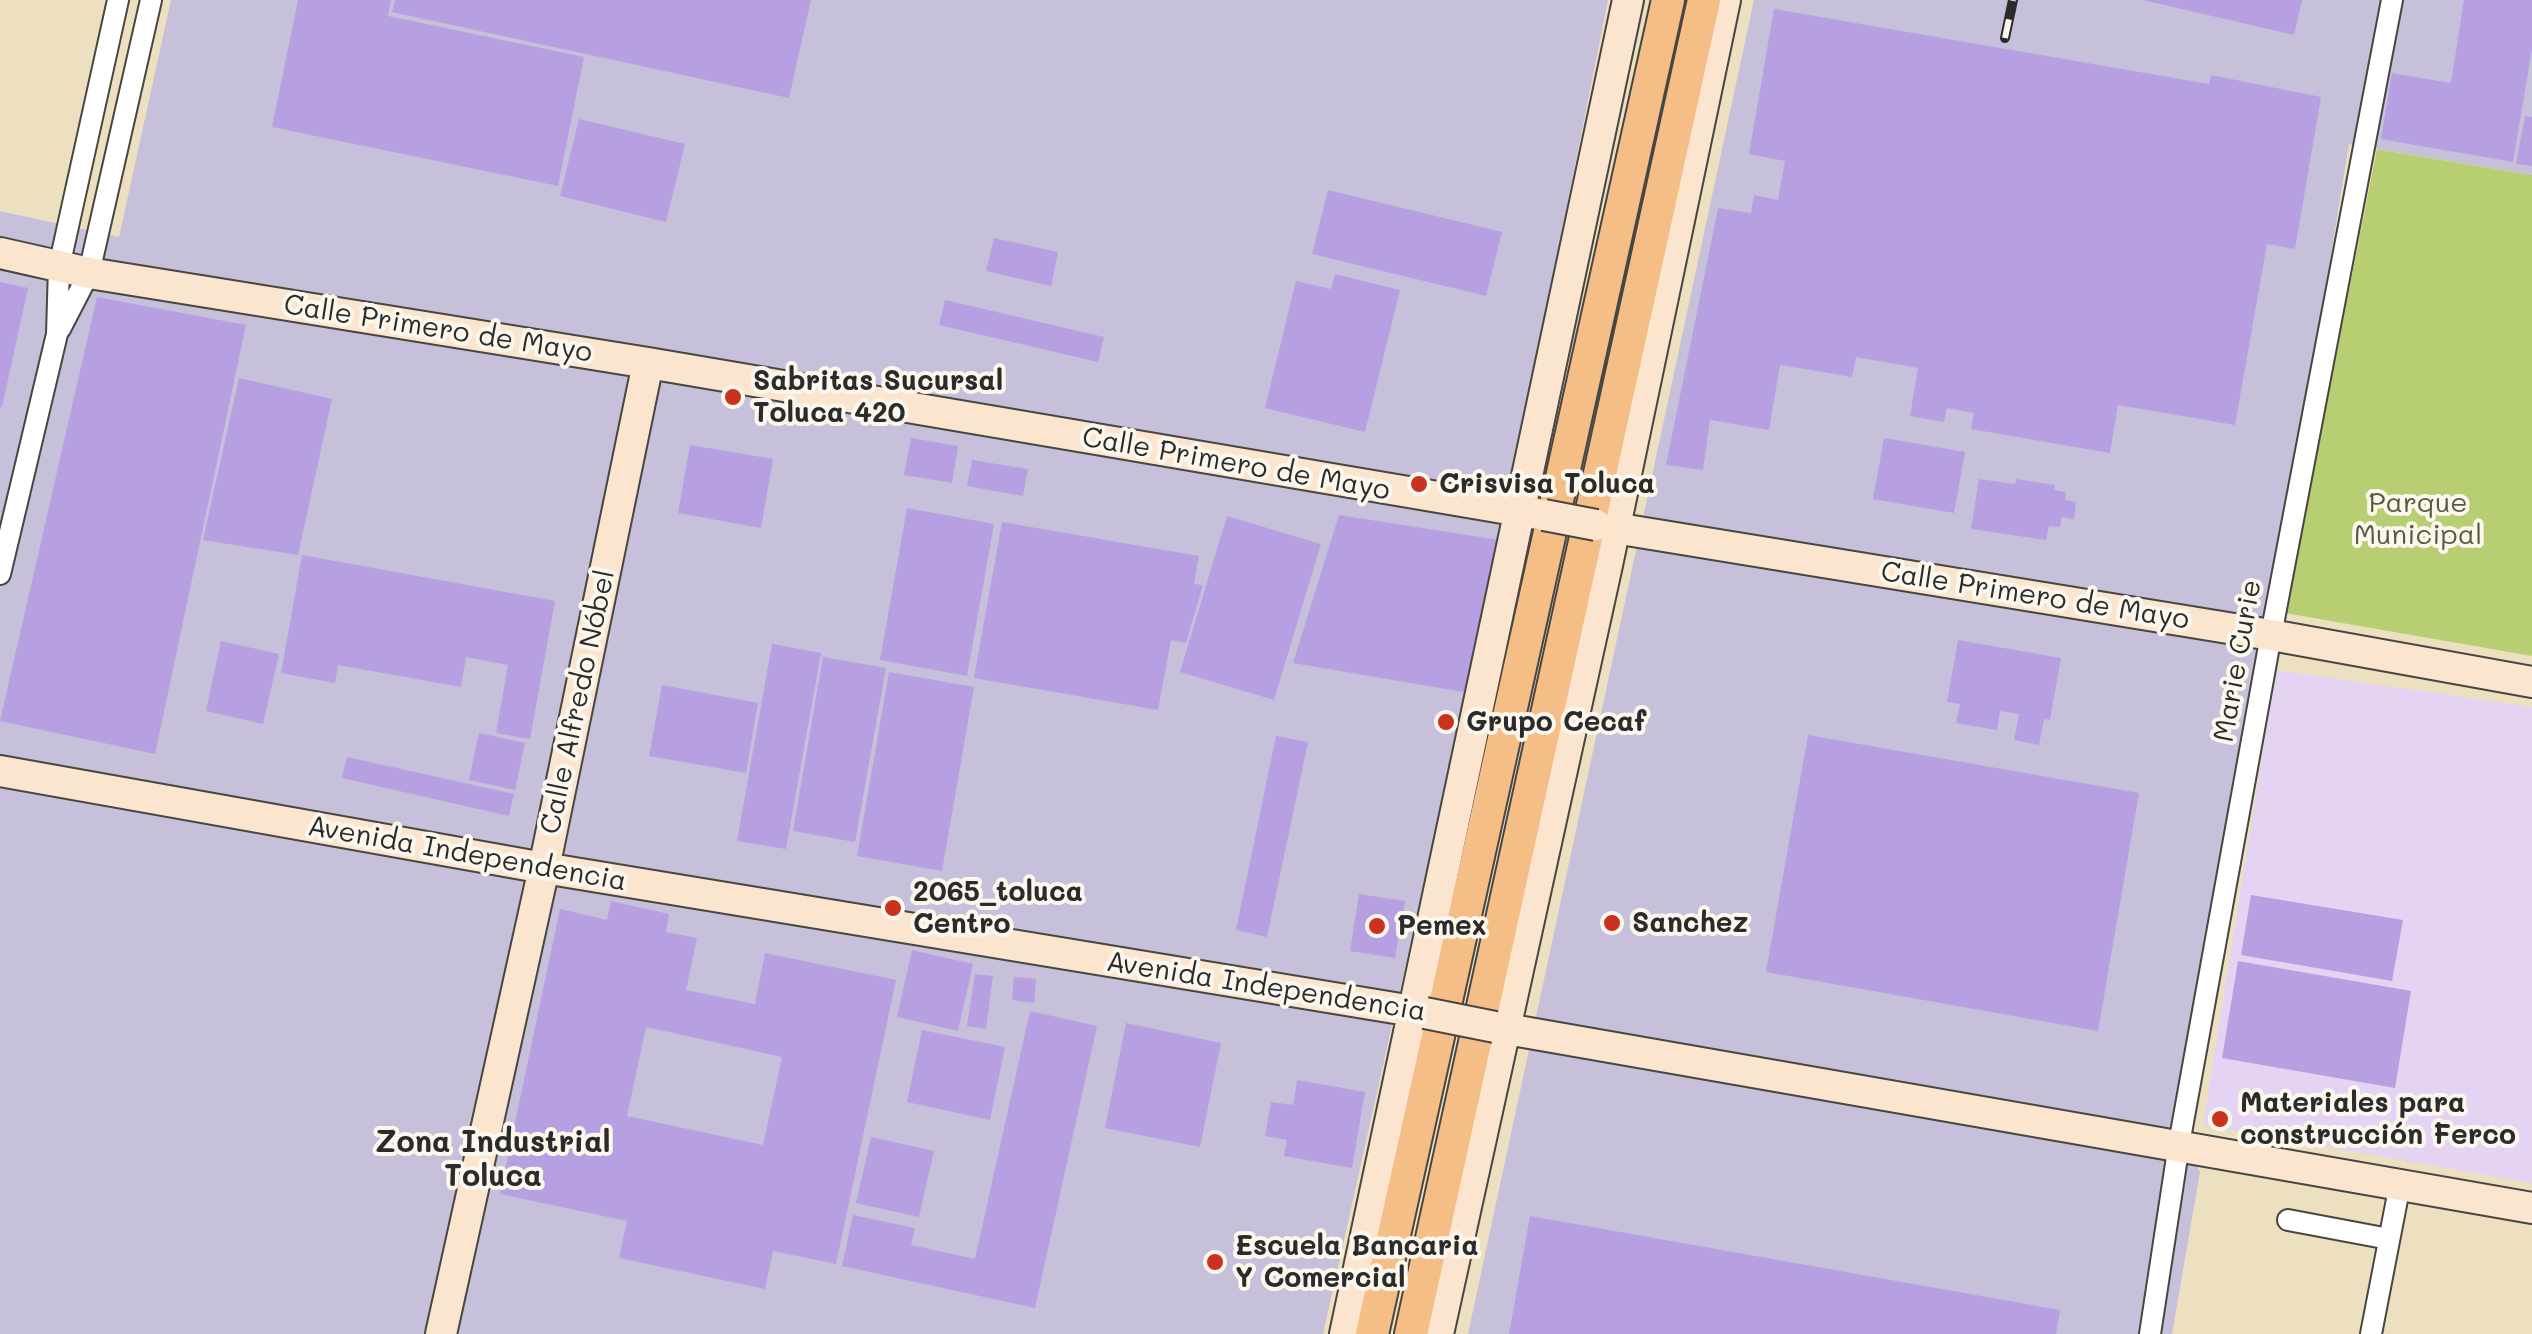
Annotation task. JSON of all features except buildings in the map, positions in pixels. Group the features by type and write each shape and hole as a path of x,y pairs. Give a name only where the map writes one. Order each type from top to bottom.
{"main road":[{"path":"1345,1334 1532,514 1628,0"},
{"path":"1372,1334 1668,0"},
{"path":"1411,1334 1704,0"},
{"path":"1438,1334 1500,1028 1607,565 1605,526 1725,0"},
{"name":"Calle Primero de Mayo","path":"0,254 90,274 648,363 1532,514 2271,634 2532,682"},
{"name":"Calle Alfredo Nóbel","path":"442,1334 544,868 648,363"},
{"name":"Avenida Independencia","path":"0,771 544,868 1419,1012 2532,1208"}],"street":[{"path":"0,574 56,334 59,267 118,0"},
{"path":"56,334 90,274 151,0"},
{"name":"Marie Curie","path":"2150,1334 2179,1144 2271,634 2392,0"},
{"path":"2371,1334 2400,1184"},
{"path":"2288,1220 2389,1239"}],"shaded area":[{"path":"171,0 1608,0 1499,546 1323,1334 0,1334 0,211 119,237"},
{"path":"1754,0 2532,0 2532,175 2349,144 2187,1145 2200,1172 2172,1334 1468,1334"},
{"path":"2276,670 2532,707 2532,1183 2203,1125"}],"green space":[{"name":"Parque Municipal","path":"2377,149 2532,175 2532,656 2285,613"}],"railway":[{"path":"2005,38 2013,0"}],"place":[{"name":"Sabritas Sucursal Toluca 420","path":"733,397"},
{"name":"Crisvisa Toluca","path":"1419,484"},
{"name":"Grupo Cecaf","path":"1446,722"},
{"name":"2065_toluca Centro","path":"893,908"},
{"name":"Sanchez","path":"1612,923"},
{"name":"Pemex","path":"1377,926"},
{"name":"Materiales para construcción Ferco","path":"2220,1119"},
{"name":"Escuela Bancaria Y Comercial","path":"1215,1262"}],"district":[{"name":"Zona Industrial Toluca","path":"493,1160"}]}
